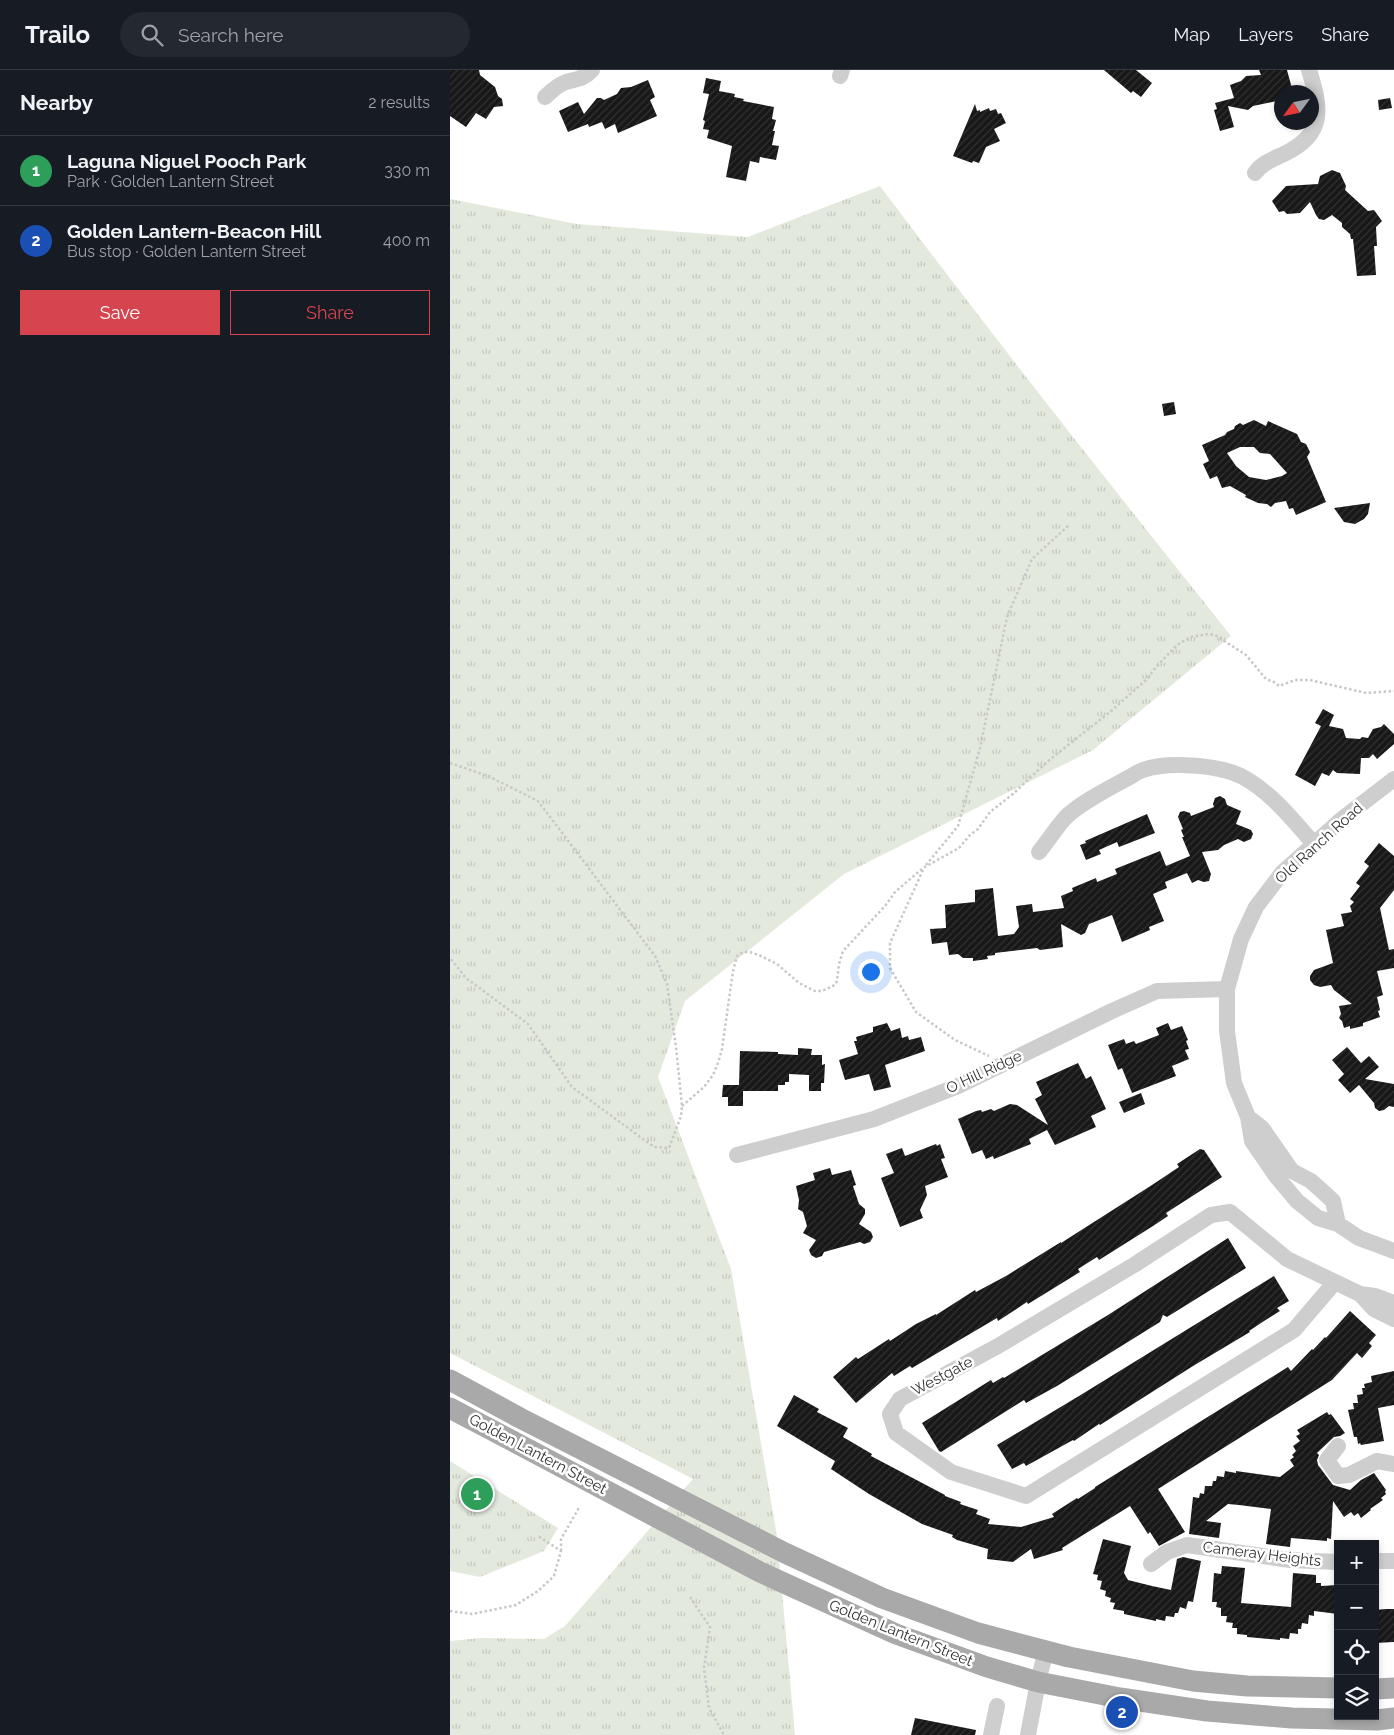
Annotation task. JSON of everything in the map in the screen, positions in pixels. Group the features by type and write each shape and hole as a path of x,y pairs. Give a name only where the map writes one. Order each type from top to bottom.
{"main road":[{"name":"Golden Lantern Street","path":"450,1380 520,1418 785,1553 882,1598 978,1633 1069,1657 1193,1681 1247,1686 1334,1688"},
{"name":"Golden Lantern Street","path":"450,1408 769,1576 896,1634 987,1667 1038,1682 1120,1698 1249,1715 1377,1720 1394,1718"},
{"path":"1379,1689 1394,1688"}],"street":[{"path":"545,97 555,88 587,76 592,70"},
{"path":"1255,173 1268,161 1298,146 1314,130 1318,116 1318,106 1309,70"},
{"path":"1039,852 1066,818 1100,794 1143,770 1173,765 1218,769 1240,776 1260,788 1285,811 1314,844"},
{"name":"Old Ranch Road","path":"1394,779 1314,844 1282,873 1256,907 1241,939 1228,989 1227,1031 1234,1083 1248,1117 1252,1142 1276,1176 1297,1201 1318,1218 1338,1224 1359,1238 1394,1251"},
{"name":"O Hill Ridge","path":"737,1155 874,1119 958,1086 1157,992 1228,989"},
{"name":"Old Ranch Road","path":"1248,1117 1262,1128 1292,1171 1311,1181 1334,1201 1338,1224"},
{"name":"Westgate","path":"1335,1282 1294,1330 1026,1496 951,1472 896,1434 890,1414 900,1399 998,1346 1134,1265 1210,1215 1230,1212 1287,1259 1335,1282 1360,1294 1375,1296 1394,1303"},
{"name":"Westgate","path":"1360,1294 1374,1309 1394,1319"},
{"path":"1338,1446 1327,1460 1338,1476 1349,1475 1377,1461 1394,1464"},
{"name":"Cameray Heights","path":"1150,1564 1167,1552 1187,1545 1290,1560 1334,1562"},
{"path":"1379,1561 1394,1561"},
{"path":"1028,1735 1046,1650"},
{"path":"991,1735 997,1706"}],"path":[{"path":"682,1106 704,1087 713,1075 718,1063 737,956 743,952 753,953 777,964 799,983 815,991 830,989 837,981 843,951 895,892 923,868 958,826 980,748 1007,617 1032,559 1069,525"},
{"path":"1005,1063 955,1040 916,1012 890,968 890,943 923,868 959,848 978,829 990,812 1013,794 1048,761 1110,712 1146,680 1172,650 1191,637 1208,634 1216,635 1246,655 1266,679 1279,686 1295,680 1303,680 1318,681 1339,688 1366,693 1394,691"},
{"path":"450,763 488,776 538,801 655,956 667,984 682,1106 681,1116 669,1148 654,1147 572,1087 528,1024 466,978 450,958"},
{"path":"450,1611 472,1614 516,1605 538,1590 554,1576 561,1551 562,1539 580,1506"},
{"path":"538,1536 561,1551"},
{"path":"690,1597 710,1627 704,1668 709,1708 724,1735"}],"green space":[{"path":"880,186 1054,412 1231,636 1093,750 844,874 685,1001 658,1077 731,1269 777,1536 795,1735 450,1735 450,1641 481,1638 544,1639 565,1626 693,1479 450,1353 450,199 577,224 748,237"},
{"path":"450,1461 558,1528 544,1551 480,1577 450,1571"}],"building":[{"path":"450,70 479,70 480,75 495,87 498,96 502,99 503,106 494,107 486,119 476,113 466,127 450,116"},
{"path":"1104,70 1136,70 1152,83 1141,97 1133,91 1131,93"},
{"path":"1259,70 1287,70 1291,85 1274,85 1274,102 1253,106 1248,110 1228,106 1234,127 1220,131 1214,110 1217,109 1215,103 1234,98 1230,85 1241,81 1246,76 1261,75"},
{"path":"706,78 721,81 719,91 735,94 734,97 744,99 743,101 774,107 772,119 776,120 772,145 779,146 776,160 760,157 759,163 750,161 746,181 726,177 732,146 707,138 709,130 703,129 705,121 703,120 709,94 703,93"},
{"path":"648,80 655,97 650,100 657,116 618,133 615,124 605,129 602,122 589,127 588,124 568,132 559,111 578,102 584,114 597,98 604,100 617,94 621,88 631,87"},
{"path":"1390,98 1392,108 1379,110 1378,100"},
{"path":"975,104 977,111 980,110 980,112 989,108 990,111 996,109 998,114 1001,113 1006,123 994,129 1000,141 986,147 979,163 973,161 972,163 953,156"},
{"path":"1332,170 1340,173 1346,186 1345,190 1368,211 1374,210 1382,221 1376,227 1377,246 1374,246 1376,275 1357,276 1353,239 1342,227 1342,223 1332,215 1324,220 1319,219 1310,202 1300,213 1287,214 1284,211 1279,212 1272,201 1286,186 1318,184 1320,176"},
{"path":"1174,402 1176,414 1164,416 1162,404"},
{"path":"1254,420 1266,426 1268,421 1297,434 1310,452 1307,457 1326,502 1296,515 1293,508 1289,509 1286,501 1275,503 1271,507 1245,497 1246,495 1230,486 1222,488 1217,476 1210,479 1203,464 1209,461 1202,445 1225,435 1240,423 1243,425","holes":["1240,447 1254,447 1260,453 1270,454 1287,473 1266,480 1249,477 1236,466 1227,453"]},
{"path":"1370,503 1368,514 1364,519 1355,524 1344,522 1334,508"},
{"path":"1323,709 1334,715 1329,726 1343,729 1346,738 1368,738 1373,729 1384,724 1394,734 1394,744 1377,759 1373,754 1369,758 1361,758 1360,774 1337,773 1333,770 1329,776 1322,773 1315,786 1295,775 1321,726 1315,723"},
{"path":"1220,796 1225,799 1227,805 1241,811 1236,824 1251,830 1253,834 1251,839 1244,842 1238,839 1218,850 1202,852 1211,874 1209,881 1198,880 1192,883 1187,873 1165,882 1167,888 1153,894 1164,921 1149,927 1150,930 1122,942 1112,915 1089,924 1085,933 1081,935 1061,924 1063,947 995,953 995,955 987,956 988,959 973,961 973,958 963,958 958,954 949,955 947,942 932,944 930,929 946,928 945,905 975,902 975,890 993,888 998,936 1014,934 1019,927 1016,906 1032,904 1033,912 1064,908 1061,896 1073,891 1072,888 1096,878 1097,882 1117,874 1115,869 1160,851 1166,866 1190,856 1182,837 1184,837 1181,830 1183,829 1178,817 1180,812 1190,813 1191,816 1214,807 1215,798"},
{"path":"1147,814 1155,833 1119,847 1117,842 1099,850 1101,854 1086,860 1080,845 1086,843 1085,841"},
{"path":"1379,843 1394,856 1394,890 1380,908 1389,950 1394,949 1394,968 1377,971 1383,995 1377,997 1380,1017 1363,1023 1363,1026 1350,1029 1350,1026 1344,1028 1339,1018 1341,1014 1339,1006 1352,1004 1334,990 1331,985 1320,987 1314,985 1310,980 1310,976 1314,970 1333,963 1326,930 1344,926 1341,914 1352,912 1350,906 1354,902 1350,899 1360,886 1356,883 1369,866 1364,862"},
{"path":"887,1023 891,1031 900,1028 902,1038 908,1036 909,1040 921,1037 925,1051 885,1065 891,1087 874,1091 869,1074 845,1080 839,1060 858,1054 854,1041 857,1041 856,1037 873,1032 873,1027"},
{"path":"1168,1023 1171,1030 1182,1026 1188,1040 1186,1041 1189,1049 1185,1050 1189,1059 1172,1066 1176,1076 1132,1093 1122,1068 1118,1070 1108,1045 1124,1039 1126,1044 1134,1041 1136,1044 1159,1035 1156,1028"},
{"path":"1347,1047 1361,1063 1369,1056 1379,1067 1365,1079 1394,1084 1394,1107 1389,1106 1379,1111 1359,1085 1350,1093 1338,1080 1344,1074 1332,1060"},
{"path":"798,1048 812,1049 811,1055 822,1055 822,1065 825,1064 824,1083 821,1083 821,1091 809,1091 809,1075 789,1074 789,1082 785,1082 785,1085 778,1085 778,1091 743,1091 743,1106 728,1106 728,1097 722,1097 723,1085 739,1085 740,1051 778,1052 778,1054 798,1055"},
{"path":"1078,1063 1086,1079 1091,1076 1106,1109 1091,1116 1096,1127 1055,1145 1047,1130 1029,1139 1031,1144 994,1159 993,1156 986,1159 982,1150 972,1154 958,1119 976,1111 981,1110 982,1112 991,1109 994,1111 1010,1104 1017,1105 1048,1125 1035,1099 1042,1095 1036,1082"},
{"path":"1141,1093 1145,1104 1124,1113 1119,1102"},
{"path":"936,1144 937,1146 940,1144 945,1158 941,1159 948,1177 925,1186 927,1195 920,1210 923,1218 900,1227 881,1178 894,1173 886,1154 902,1148 905,1156"},
{"path":"1200,1149 1204,1150 1222,1177 1166,1213 1168,1216 1153,1226 1099,1260 1097,1257 1078,1269 1080,1272 1028,1304 1027,1302 998,1321 997,1318 912,1368 910,1366 894,1376 892,1373 856,1403 833,1377 856,1357 858,1359 889,1339 890,1341 975,1290 976,1292 1006,1276 1061,1243 1179,1167 1177,1164"},
{"path":"830,1168 832,1175 851,1170 856,1185 853,1186 859,1204 865,1209 865,1214 859,1224 871,1232 873,1237 870,1242 864,1244 860,1242 824,1252 822,1256 816,1258 811,1255 809,1250 816,1240 803,1233 807,1226 803,1212 798,1209 799,1200 796,1186 815,1180 813,1173"},
{"path":"1228,1238 1246,1268 1167,1317 1163,1315 1160,1322 1057,1386 1026,1403 1024,1400 941,1452 939,1451 922,1423 991,1380 993,1383 1004,1378 1108,1315"},
{"path":"1274,1276 1289,1301 1277,1308 1280,1311 1250,1332 1074,1441 1026,1466 1024,1463 1012,1469 997,1445"},
{"path":"1350,1311 1376,1335 1369,1343 1372,1346 1362,1358 1357,1353 1332,1380 1158,1489 1185,1532 1159,1546 1150,1532 1148,1534 1130,1506 1062,1548 1063,1550 1034,1559 1031,1549 1013,1562 987,1559 988,1549 957,1540 952,1537 953,1535 922,1524 869,1494 831,1469 835,1461 777,1426 794,1395 819,1409 817,1412 848,1428 843,1437 872,1454 871,1456 945,1496 961,1502 960,1504 978,1510 976,1514 990,1519 988,1524 1021,1527 1054,1517 1052,1514 1288,1367 1291,1371 1312,1349 1326,1338"},
{"path":"1394,1371 1394,1405 1378,1408 1384,1441 1358,1444 1357,1437 1354,1437 1348,1410 1354,1409 1353,1403 1358,1403 1357,1395 1363,1394 1362,1388 1365,1388 1364,1384 1372,1382 1371,1376"},
{"path":"1327,1412 1329,1415 1331,1414 1345,1433 1334,1437 1317,1453 1319,1455 1318,1465 1333,1485 1350,1490 1361,1480 1374,1473 1386,1490 1386,1494 1381,1498 1383,1500 1361,1518 1358,1513 1354,1516 1351,1512 1344,1517 1333,1501 1331,1539 1327,1538 1327,1541 1291,1538 1290,1547 1266,1544 1271,1509 1228,1504 1206,1521 1221,1523 1219,1538 1189,1534 1193,1497 1199,1498 1200,1493 1204,1494 1205,1486 1212,1486 1217,1476 1224,1477 1225,1471 1280,1477 1294,1466 1290,1460 1294,1457 1292,1455 1296,1451 1293,1446 1300,1441 1296,1436 1300,1434 1297,1430"},
{"path":"1103,1539 1131,1546 1124,1573 1128,1580 1152,1586 1171,1590 1177,1559 1183,1557 1201,1561 1193,1602 1188,1601 1186,1609 1180,1607 1174,1617 1166,1616 1165,1621 1156,1619 1156,1621 1124,1614 1124,1611 1113,1609 1115,1603 1110,1602 1111,1598 1105,1596 1106,1591 1100,1589 1102,1581 1097,1580 1098,1575 1093,1574"},
{"path":"1222,1566 1245,1568 1241,1603 1291,1607 1293,1573 1316,1575 1316,1583 1321,1583 1321,1586 1334,1585 1334,1614 1314,1611 1314,1616 1309,1615 1308,1624 1302,1623 1301,1629 1298,1629 1298,1634 1290,1633 1289,1639 1247,1637 1247,1635 1237,1634 1237,1628 1232,1628 1233,1623 1226,1622 1227,1616 1221,1616 1221,1608 1216,1607 1217,1602 1212,1602 1214,1573 1221,1574"},
{"path":"1394,1609 1394,1642 1379,1643 1379,1610"},
{"path":"915,1718 976,1730 975,1735 911,1735"}],"place":[{"name":"Laguna Niguel Pooch Park","path":"477,1494"},
{"name":"Golden Lantern-Beacon Hill","path":"1122,1712"}]}
